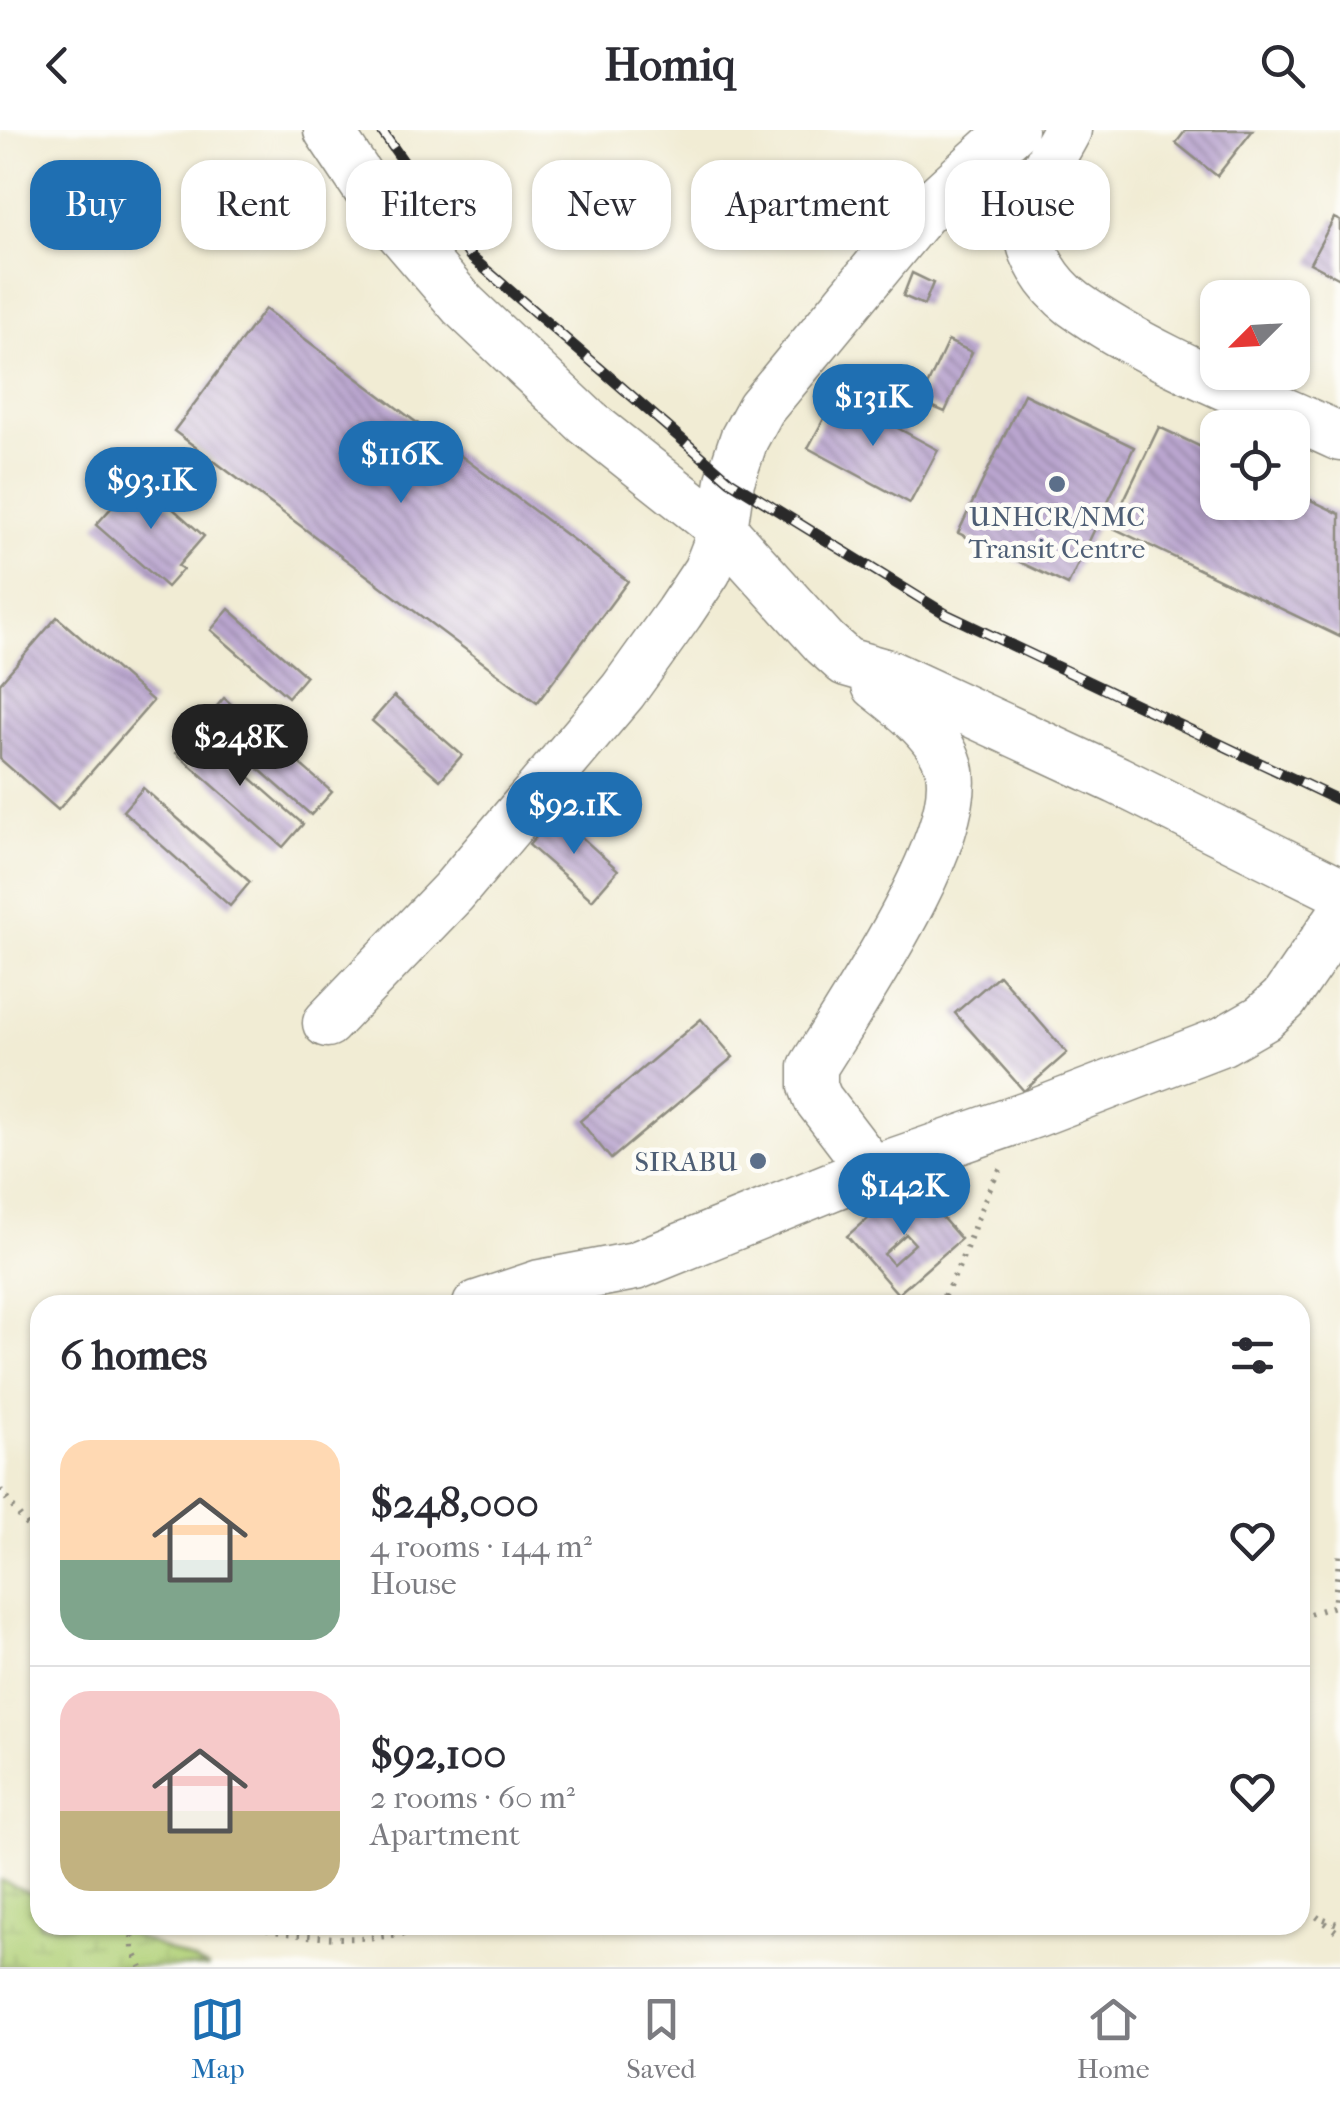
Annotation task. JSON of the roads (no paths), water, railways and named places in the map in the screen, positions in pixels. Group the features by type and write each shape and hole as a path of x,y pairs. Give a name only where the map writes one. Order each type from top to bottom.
{"street":[{"path":"328,130 382,211 463,304 588,423 723,530 846,662 914,715 946,758 951,788 940,832 906,918 813,1068 818,1099 872,1170"},
{"path":"327,1022 453,892 623,690 706,571 723,530 730,481 744,439 761,408 922,212 1013,130"},
{"path":"1067,130 1037,187 1028,222 1038,266 1072,302 1142,345 1340,437"},
{"path":"846,662 888,674 1117,780 1340,891"},
{"path":"507,1295 540,1284 635,1266 872,1170 1036,1113 1223,1040 1262,1018 1284,999 1340,917"}],"railway":[{"path":"381,130 470,256 730,481 946,614 1340,801"}],"place":[{"name":"UNHCR/NMC Transit Centre","path":"1057,484"},
{"name":"SIRABU","path":"758,1161"}]}
